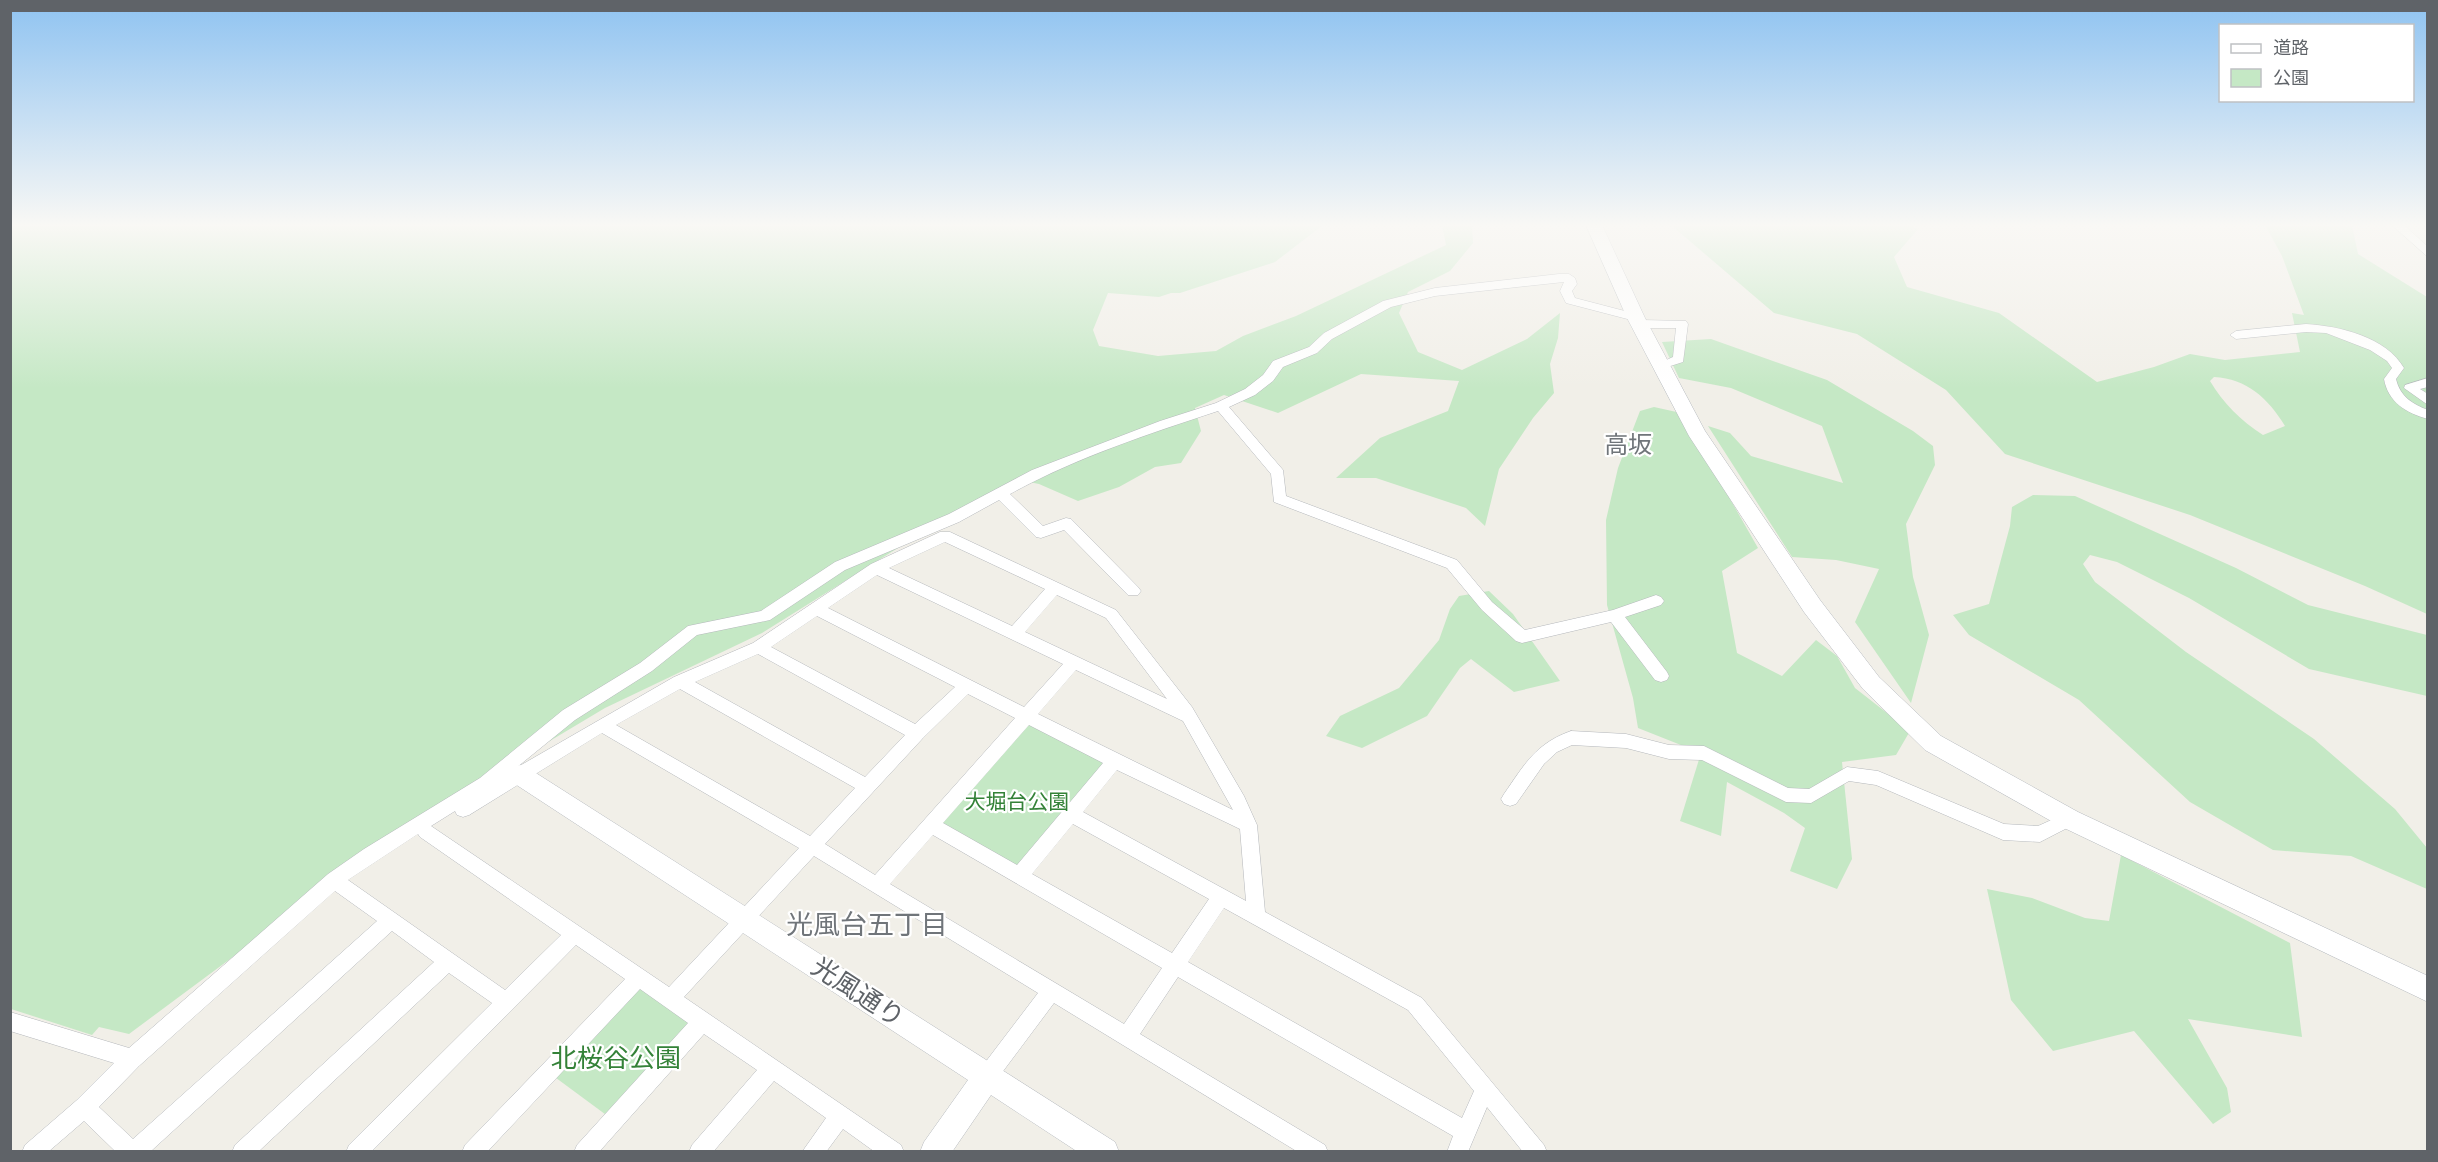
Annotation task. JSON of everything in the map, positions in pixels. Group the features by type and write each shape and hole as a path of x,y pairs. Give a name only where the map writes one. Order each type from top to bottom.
{"street":[{"path":"32,1152 84,1107 132,1059 334,880 370,854 486,783 569,715 646,667 693,630 765,616 840,566 954,518 1036,472 1165,424 1221,406 1250,392 1268,378 1278,364 1313,350 1328,336 1387,304 1435,292 1566,279"},
{"path":"1569,279 1571,284 1566,291 1570,300 1638,321 1682,324 1679,359 1661,365"},
{"path":"1619,279 1696,432 1812,606 1871,683 1933,743 2069,819 2427,990"},
{"path":"2236,335 2307,328 2340,332 2391,358 2398,368 2390,378 2391,388 2412,410 2427,415"},
{"path":"2427,382 2410,388 2427,401"},
{"path":"1221,406 1278,473 1279,499 1452,564 1487,606 1522,637 1615,615 1656,601"},
{"path":"1001,493 1041,533 1066,523 1132,591"},
{"path":"334,880 426,832 603,724 680,681 759,647 876,568 945,536 1111,614 1189,717 1238,801 1248,825 1256,916"},
{"path":"876,568 1189,717"},
{"path":"1014,634 1054,589"},
{"path":"817,609 1116,761 1248,825"},
{"path":"1615,615 1662,676"},
{"path":"759,647 917,733"},
{"path":"877,886 1074,663"},
{"path":"680,681 867,787"},
{"path":"670,999 746,920 917,733 966,685"},
{"path":"603,724 812,846 1127,1036 1292,1145 1318,1152"},
{"path":"1510,799 1551,747 1571,738 1626,741 1669,752 1704,753 1786,795 1810,796 1847,774 1878,778 2003,832 2040,834 2069,819"},
{"path":"1019,876 1116,761"},
{"name":"光風通り","path":"520,775 1105,1152"},
{"path":"1071,814 1415,1004 1537,1152"},
{"path":"931,825 1466,1131"},
{"path":"426,832 894,1152"},
{"path":"334,880 506,1002"},
{"path":"1127,1036 1221,897"},
{"path":"84,1107 133,1152 391,921"},
{"path":"356,1152 575,934"},
{"path":"242,1152 448,961"},
{"path":"472,1152 639,977"},
{"path":"934,1152 1051,991"},
{"path":"10,1021 132,1059"},
{"path":"584,1152 703,1021"},
{"path":"699,1152 772,1068"},
{"path":"1456,1152 1485,1089"},
{"path":"812,1152 841,1115"}],"green space":[{"path":"11,279 1222,279 1180,293 1159,297 1108,293 1093,330 1099,346 1158,356 1216,351 1243,336 1296,316 1374,279 1434,279 1408,292 1399,313 1418,352 1462,370 1527,339 1560,313 1558,338 1550,364 1554,393 1533,418 1499,469 1485,526 1466,508 1376,478 1336,478 1380,438 1448,411 1459,381 1361,374 1278,413 1224,395 1195,408 1201,431 1181,463 1155,467 1119,487 1078,501 1039,484 1019,480 957,511 762,633 605,708 416,821 129,1034 99,1027 92,1035 11,1009"},
{"path":"1734,279 1904,279 1907,287 1999,313 2097,382 2154,367 2190,354 2225,360 2300,352 2292,313 2304,315 2291,279 2398,279 2427,297 2427,614 2365,586 2190,515 2005,454 1946,390 1857,334 1774,313","holes":["2214,377 2237,382 2264,399 2285,426 2263,435 2233,411 2210,381"]},
{"path":"1711,339 1827,380 1913,431 1933,446 1935,465 1906,524 1913,577 1929,635 1911,703 1855,622 1879,569 1836,560 1792,557 1708,426 1730,433 1751,456 1843,483 1822,426 1731,388 1679,378 1662,342"},
{"path":"1654,407 1681,413 1758,548 1722,571 1737,653 1782,676 1816,640 1837,656 1855,688 1910,731 1896,755 1842,762 1852,859 1837,889 1790,871 1805,828 1784,813 1727,782 1721,836 1680,821 1701,753 1638,728 1633,698 1607,605 1606,520 1618,468 1640,411"},
{"path":"2033,495 2075,496 2236,568 2308,605 2427,635 2427,696 2309,669 2189,598 2117,562 2090,555 2083,564 2095,582 2186,652 2314,739 2395,809 2427,848 2427,889 2351,856 2273,850 2190,802 2079,700 1969,635 1953,615 1989,604 2010,526 2012,507"},
{"path":"1489,591 1513,614 1560,681 1514,692 1471,659 1460,668 1427,716 1362,748 1326,736 1340,716 1399,688 1439,640 1450,609 1459,596"},
{"name":"大堀台公園","path":"1028,715 1115,761 1019,876 931,825"},
{"path":"2121,855 2290,943 2302,1037 2188,1019 2227,1088 2231,1112 2213,1124 2134,1031 2053,1051 2011,1000 1987,889 2032,898 2085,918 2109,921"},
{"name":"北桜谷公園","path":"639,977 703,1021 613,1120 548,1072"}],"district":[{"name":"高坂","path":"1628,444"},
{"name":"光風台五丁目","path":"867,924"}]}
